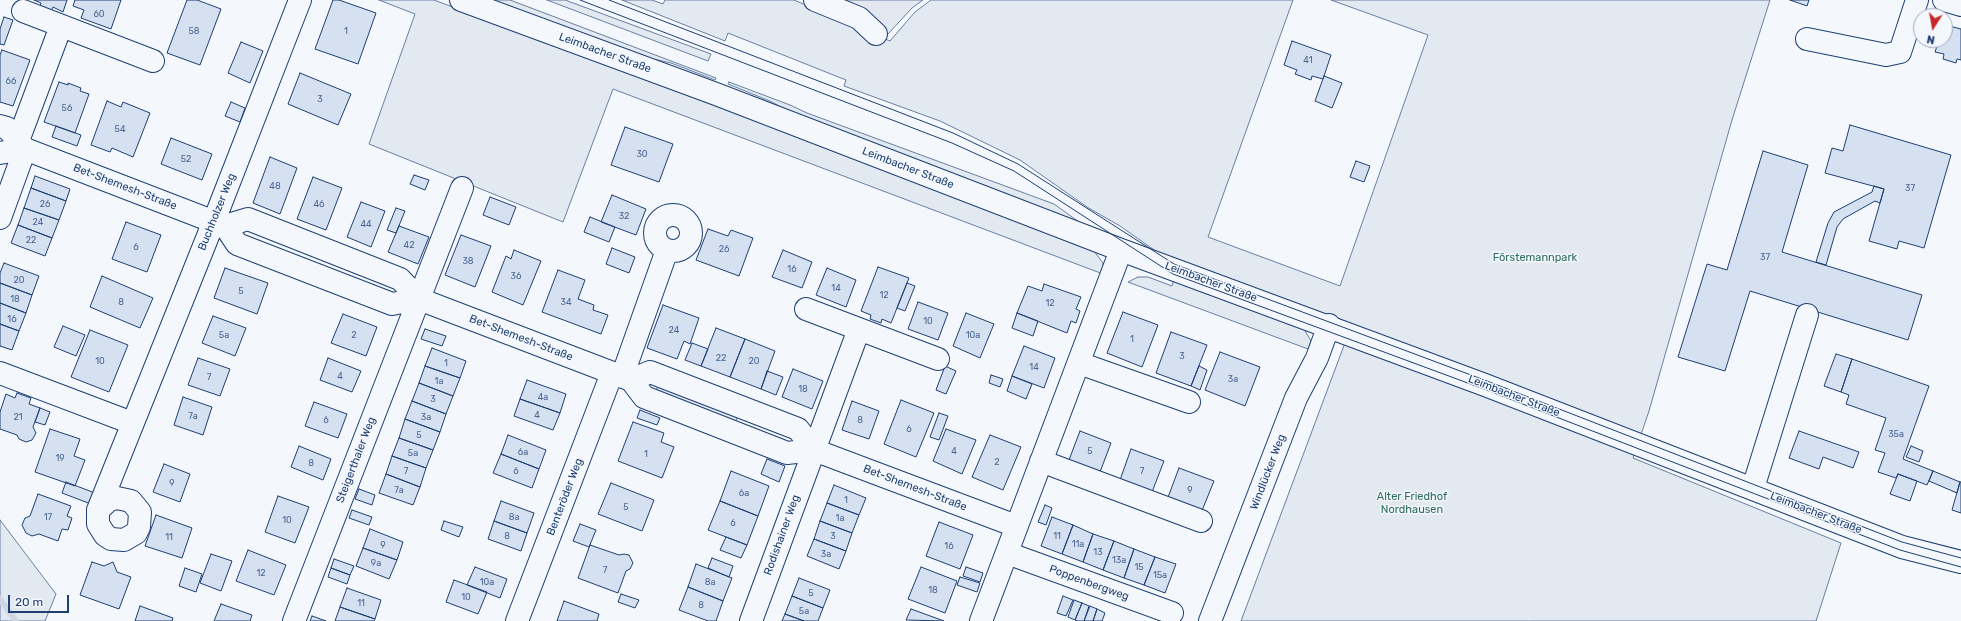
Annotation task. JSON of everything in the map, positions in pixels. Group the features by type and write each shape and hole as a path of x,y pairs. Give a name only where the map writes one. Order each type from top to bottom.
{"street":[{"name":"Buchholzer Weg","path":"98,510 132,423 220,223 300,0"},
{"name":"Leimbacher Straße","path":"461,0 716,94 1121,250 1329,325 1902,546 1961,562"},
{"path":"815,0 859,18 876,34"},
{"path":"1807,39 1886,55 1900,52 1917,0"},
{"path":"1944,0 1961,5"},
{"path":"23,11 153,61"},
{"path":"0,218 61,26"},
{"name":"Bet-Shemesh-Straße","path":"0,126 7,128 22,145 220,223"},
{"name":"Bet-Shemesh-Straße","path":"0,153 22,145"},
{"path":"220,223 238,244 392,304 419,299 462,188"},
{"path":"622,376 667,250"},
{"path":"981,621 1040,461 1079,363 1121,250"},
{"name":"Bet-Shemesh-Straße","path":"419,299 622,376 644,397 787,454 814,450 1016,526"},
{"name":"Steigerthaler Weg","path":"294,621 419,299"},
{"path":"806,309 938,359"},
{"path":"1753,488 1807,315"},
{"name":"Windlücker Weg","path":"1210,621 1296,398 1317,358 1329,325"},
{"path":"814,450 859,329"},
{"path":"1079,363 1189,402"},
{"path":"0,373 132,423"},
{"name":"Benteröder Weg","path":"518,621 622,376"},
{"name":"Rodishainer Weg","path":"751,621 814,450"},
{"path":"1040,461 1201,521"},
{"name":"Poppenbergweg","path":"1007,552 1172,613"}],"green space":[{"path":"379,0 434,0 1075,241 1094,251 1103,263 1103,274 613,89 563,222 369,144 415,14"},
{"path":"486,0 510,0 716,78 715,80 671,63 621,52"},
{"path":"547,0 565,0 711,54 708,61"},
{"path":"622,0 652,0 663,4 665,0 794,0 890,41 915,12 931,0 1293,0 1208,237 1340,286 1428,35 1331,0 1770,0 1732,120 1649,411 1633,458 1841,543 1816,621 1241,621 1352,324 1157,252 1120,226 1087,207 1020,160 940,121 844,86 846,80 728,33 725,41"},
{"path":"729,82 807,113 1054,204 1089,229 795,115 772,102 728,84"},
{"path":"1138,277 1148,277 1172,286 1174,279 1304,329 1311,341 1308,349 1128,282"},
{"path":"0,520 56,594 45,621 0,621"}],"shaded area":[{"path":"841,0 923,0 912,8 888,34 858,7"},
{"path":"660,380 739,411 734,427 654,396"}],"building":[{"path":"34,0 67,0 63,12 53,7 51,11 40,6 41,3"},
{"path":"75,0 121,0 111,29 81,18 84,10 73,6"},
{"path":"187,0 197,0 221,9 200,65 167,53"},
{"path":"333,0 339,0 376,13 358,64 315,49"},
{"path":"1790,0 1809,0 1807,6"},
{"path":"4,17 13,20 4,45 0,44 0,29"},
{"path":"1953,27 1961,29 1961,60 1957,59 1956,63 1943,59 1944,54 1935,52 1936,48 1953,48"},
{"path":"1292,41 1331,55 1323,79 1312,76 1311,80 1295,74 1297,70 1284,65"},
{"path":"241,42 263,51 250,83 228,73"},
{"path":"2,50 30,60 13,106 0,102 0,55"},
{"path":"300,73 351,94 338,125 288,104"},
{"path":"1324,76 1342,83 1332,108 1315,101"},
{"path":"59,82 68,85 68,83 81,88 80,91 89,94 75,133 44,122"},
{"path":"107,101 121,107 123,102 150,113 133,157 112,148 110,152 91,145"},
{"path":"231,102 245,108 240,122 225,116"},
{"path":"1850,125 1951,155 1924,248 1899,241 1897,249 1869,241 1884,189 1825,173 1832,148 1843,151"},
{"path":"56,126 81,135 77,146 52,137"},
{"path":"625,127 673,144 659,182 611,165"},
{"path":"171,138 212,154 202,180 161,164"},
{"path":"1763,151 1808,165 1782,252 1922,295 1908,340 1750,291 1725,371 1678,357 1707,264 1727,270"},
{"path":"270,157 297,168 280,214 253,203"},
{"path":"1356,161 1370,166 1364,182 1350,177"},
{"path":"414,175 429,180 425,190 410,184"},
{"path":"35,176 70,189 66,201 31,188"},
{"path":"313,177 342,188 326,230 297,219"},
{"path":"1874,186 1884,189 1880,203 1875,201 1843,219 1837,227 1826,265 1816,262 1828,223 1834,212 1872,192"},
{"path":"31,188 66,201 59,220 24,208"},
{"path":"612,195 646,209 636,235 601,222"},
{"path":"490,197 516,207 509,225 483,215"},
{"path":"361,202 385,211 371,247 347,237"},
{"path":"24,208 59,220 52,238 18,225"},
{"path":"396,208 405,211 396,233 387,230"},
{"path":"590,217 615,227 609,242 584,232"},
{"path":"126,222 161,235 147,272 112,259"},
{"path":"18,225 52,238 45,256 11,243"},
{"path":"399,226 429,237 418,264 388,252"},
{"path":"708,229 728,236 731,230 753,238 739,276 696,260"},
{"path":"461,235 491,246 475,287 445,275"},
{"path":"612,248 635,257 629,273 606,264"},
{"path":"514,250 541,261 523,305 492,292 506,256 511,259"},
{"path":"783,250 812,262 802,288 772,277"},
{"path":"4,263 39,276 32,295 0,283 0,273"},
{"path":"878,267 909,278 891,323 882,319 881,323 870,319 871,315 861,311"},
{"path":"225,268 268,283 257,314 214,298"},
{"path":"827,268 856,280 846,307 816,295"},
{"path":"558,270 585,280 578,299 594,305 593,310 608,315 601,334 542,312"},
{"path":"102,276 153,298 140,328 90,307"},
{"path":"0,283 32,295 26,313 0,303"},
{"path":"907,283 915,286 905,311 897,308"},
{"path":"1044,284 1081,297 1076,309 1080,311 1076,323 1071,321 1067,333 1017,313 1028,286 1042,291"},
{"path":"918,302 948,313 938,340 908,329"},
{"path":"0,303 26,313 19,331 0,324"},
{"path":"663,305 699,318 690,344 684,341 677,359 647,348"},
{"path":"1123,312 1158,325 1142,367 1107,353"},
{"path":"966,313 994,324 980,358 953,346"},
{"path":"1017,313 1038,321 1033,336 1012,328"},
{"path":"343,314 377,327 366,356 331,343"},
{"path":"213,316 246,328 235,356 202,343"},
{"path":"0,324 19,331 12,350 0,346"},
{"path":"63,326 85,335 76,356 54,347"},
{"path":"716,328 745,339 730,377 701,366"},
{"path":"425,329 446,336 442,346 421,339"},
{"path":"90,330 128,345 109,392 71,377"},
{"path":"1171,332 1207,345 1191,386 1156,373"},
{"path":"745,339 775,351 761,389 730,377"},
{"path":"692,343 708,349 701,366 685,360"},
{"path":"1024,346 1055,358 1044,388 1012,376"},
{"path":"432,348 466,361 460,378 425,366"},
{"path":"1220,352 1260,367 1245,406 1205,390"},
{"path":"1836,354 1852,359 1841,392 1824,386"},
{"path":"198,358 230,369 220,396 188,385"},
{"path":"328,358 361,371 352,392 320,380"},
{"path":"1852,359 1929,386 1903,459 1933,471 1927,485 1898,474 1896,478 1878,472 1885,453 1875,450 1886,418 1846,404 1849,395 1841,392"},
{"path":"425,366 460,378 453,396 419,383"},
{"path":"945,366 956,371 946,394 936,390"},
{"path":"1199,366 1207,370 1200,390 1191,386"},
{"path":"793,369 823,381 812,409 782,397"},
{"path":"767,371 783,377 776,395 761,389"},
{"path":"991,375 1003,379 1000,387 989,383"},
{"path":"1012,376 1032,384 1026,399 1007,391"},
{"path":"527,380 566,394 560,413 520,399"},
{"path":"419,383 453,396 446,414 412,401"},
{"path":"17,393 31,398 29,404 40,408 33,427 36,433 32,440 26,442 19,439 17,435 0,429 0,412 6,394 15,398"},
{"path":"183,397 212,407 203,435 174,425"},
{"path":"520,399 560,413 553,430 514,416"},
{"path":"901,400 934,413 916,457 884,444"},
{"path":"412,401 446,414 440,432 405,419"},
{"path":"852,401 879,411 869,439 842,430"},
{"path":"314,402 347,414 338,438 305,426"},
{"path":"40,408 50,412 45,425 35,422"},
{"path":"640,410 660,418 657,425 637,418"},
{"path":"939,413 948,416 939,440 930,437"},
{"path":"405,419 440,432 433,450 399,438"},
{"path":"633,422 664,433 661,442 674,447 662,478 618,461"},
{"path":"50,429 80,439 74,456 85,460 75,486 35,472"},
{"path":"946,429 976,440 962,474 933,461"},
{"path":"1080,431 1111,443 1100,472 1069,460"},
{"path":"1799,431 1859,452 1853,468 1823,457 1819,469 1789,458"},
{"path":"508,435 546,450 539,469 501,454"},
{"path":"990,435 1021,447 1003,490 972,477"},
{"path":"399,438 433,450 426,468 392,456"},
{"path":"299,446 331,459 323,480 291,467"},
{"path":"1911,446 1923,451 1919,462 1906,457"},
{"path":"1131,449 1164,461 1152,492 1120,480"},
{"path":"501,454 539,469 532,488 493,473"},
{"path":"392,456 426,468 420,487 386,474"},
{"path":"767,459 785,466 779,482 761,474"},
{"path":"164,464 190,474 180,502 153,492"},
{"path":"1179,468 1214,481 1201,513 1167,500"},
{"path":"731,471 769,486 758,516 720,501"},
{"path":"1933,471 1960,482 1957,493 1929,481"},
{"path":"386,474 420,487 413,505 379,493"},
{"path":"1898,474 1917,481 1910,501 1890,494"},
{"path":"66,482 95,493 91,504 62,493"},
{"path":"1961,482 1961,513 1952,510"},
{"path":"611,483 654,500 642,531 598,514"},
{"path":"834,485 866,498 859,515 827,503"},
{"path":"359,489 375,495 372,505 355,499"},
{"path":"38,494 71,506 67,516 72,518 68,530 62,529 58,541 39,534 32,536 26,533 22,525 25,518 30,516"},
{"path":"278,496 309,507 295,543 265,532"},
{"path":"501,501 534,513 527,533 494,521"},
{"path":"720,501 758,516 747,545 708,530"},
{"path":"827,503 859,515 852,533 820,521"},
{"path":"1045,505 1052,508 1046,525 1038,522"},
{"path":"352,510 372,517 369,525 349,518"},
{"path":"156,515 192,528 182,558 145,546"},
{"path":"1052,517 1073,525 1062,554 1041,546"},
{"path":"444,521 463,527 459,537 441,530"},
{"path":"494,521 527,533 521,551 488,539"},
{"path":"820,521 852,533 846,551 814,539"},
{"path":"939,522 973,535 960,569 926,556"},
{"path":"580,524 596,530 589,547 573,541"},
{"path":"1073,525 1093,534 1083,562 1062,554"},
{"path":"370,529 403,542 397,560 363,548"},
{"path":"1093,534 1114,541 1103,570 1083,562"},
{"path":"726,537 747,545 741,558 720,550"},
{"path":"814,539 846,551 839,569 807,556"},
{"path":"1114,541 1134,549 1124,578 1103,570"},
{"path":"590,545 619,555 629,555 633,563 630,569 626,571 618,593 578,578"},
{"path":"363,548 397,560 389,579 356,566"},
{"path":"1134,549 1155,557 1144,585 1124,578"},
{"path":"248,550 286,565 274,595 236,581"},
{"path":"211,554 232,561 221,591 200,583"},
{"path":"1155,557 1176,564 1165,593 1144,585"},
{"path":"712,558 733,566 729,577 708,568"},
{"path":"334,559 354,566 350,575 331,568"},
{"path":"92,562 104,566 113,562 117,572 131,577 119,609 80,595"},
{"path":"696,564 732,578 723,601 688,587"},
{"path":"475,567 507,579 500,598 467,585"},
{"path":"921,567 957,581 945,613 908,599"},
{"path":"966,567 983,573 980,582 963,576"},
{"path":"185,568 202,574 196,592 179,586"},
{"path":"331,568 350,575 347,584 328,577"},
{"path":"960,577 980,583 977,592 957,585"},
{"path":"799,578 830,590 823,608 792,596"},
{"path":"454,580 487,592 478,614 446,602"},
{"path":"688,587 723,601 716,621 708,621 679,610"},
{"path":"347,588 381,600 375,619 340,607"},
{"path":"621,594 639,600 635,608 618,602"},
{"path":"792,596 823,608 818,621 804,621 785,614"},
{"path":"1063,596 1073,600 1066,616 1057,613"},
{"path":"1074,600 1082,603 1075,620 1068,617"},
{"path":"564,601 599,614 597,621 557,621"},
{"path":"1082,603 1089,606 1084,621 1078,621 1075,620"},
{"path":"221,604 252,615 250,621 214,621"},
{"path":"140,606 173,618 172,621 135,621"},
{"path":"1090,606 1097,609 1093,621 1084,621"},
{"path":"340,607 375,619 374,621 335,621"},
{"path":"911,609 944,621 906,620"},
{"path":"1097,609 1105,613 1102,621 1093,621"},
{"path":"785,614 804,621 782,621"},
{"path":"312,616 326,621 310,621"}],"waterway":[{"path":"0,599 16,621"}],"tram line":[{"path":"580,0 952,143 1014,171 1173,274 1484,389 1900,550 1961,567"},
{"path":"609,0 953,133 1018,164 1174,264 1487,381 1902,542 1961,558"}],"park label":[{"name":"Förstemannpark","path":"1535,258"},
{"name":"Alter Friedhof Nordhausen","path":"1412,503"}]}
